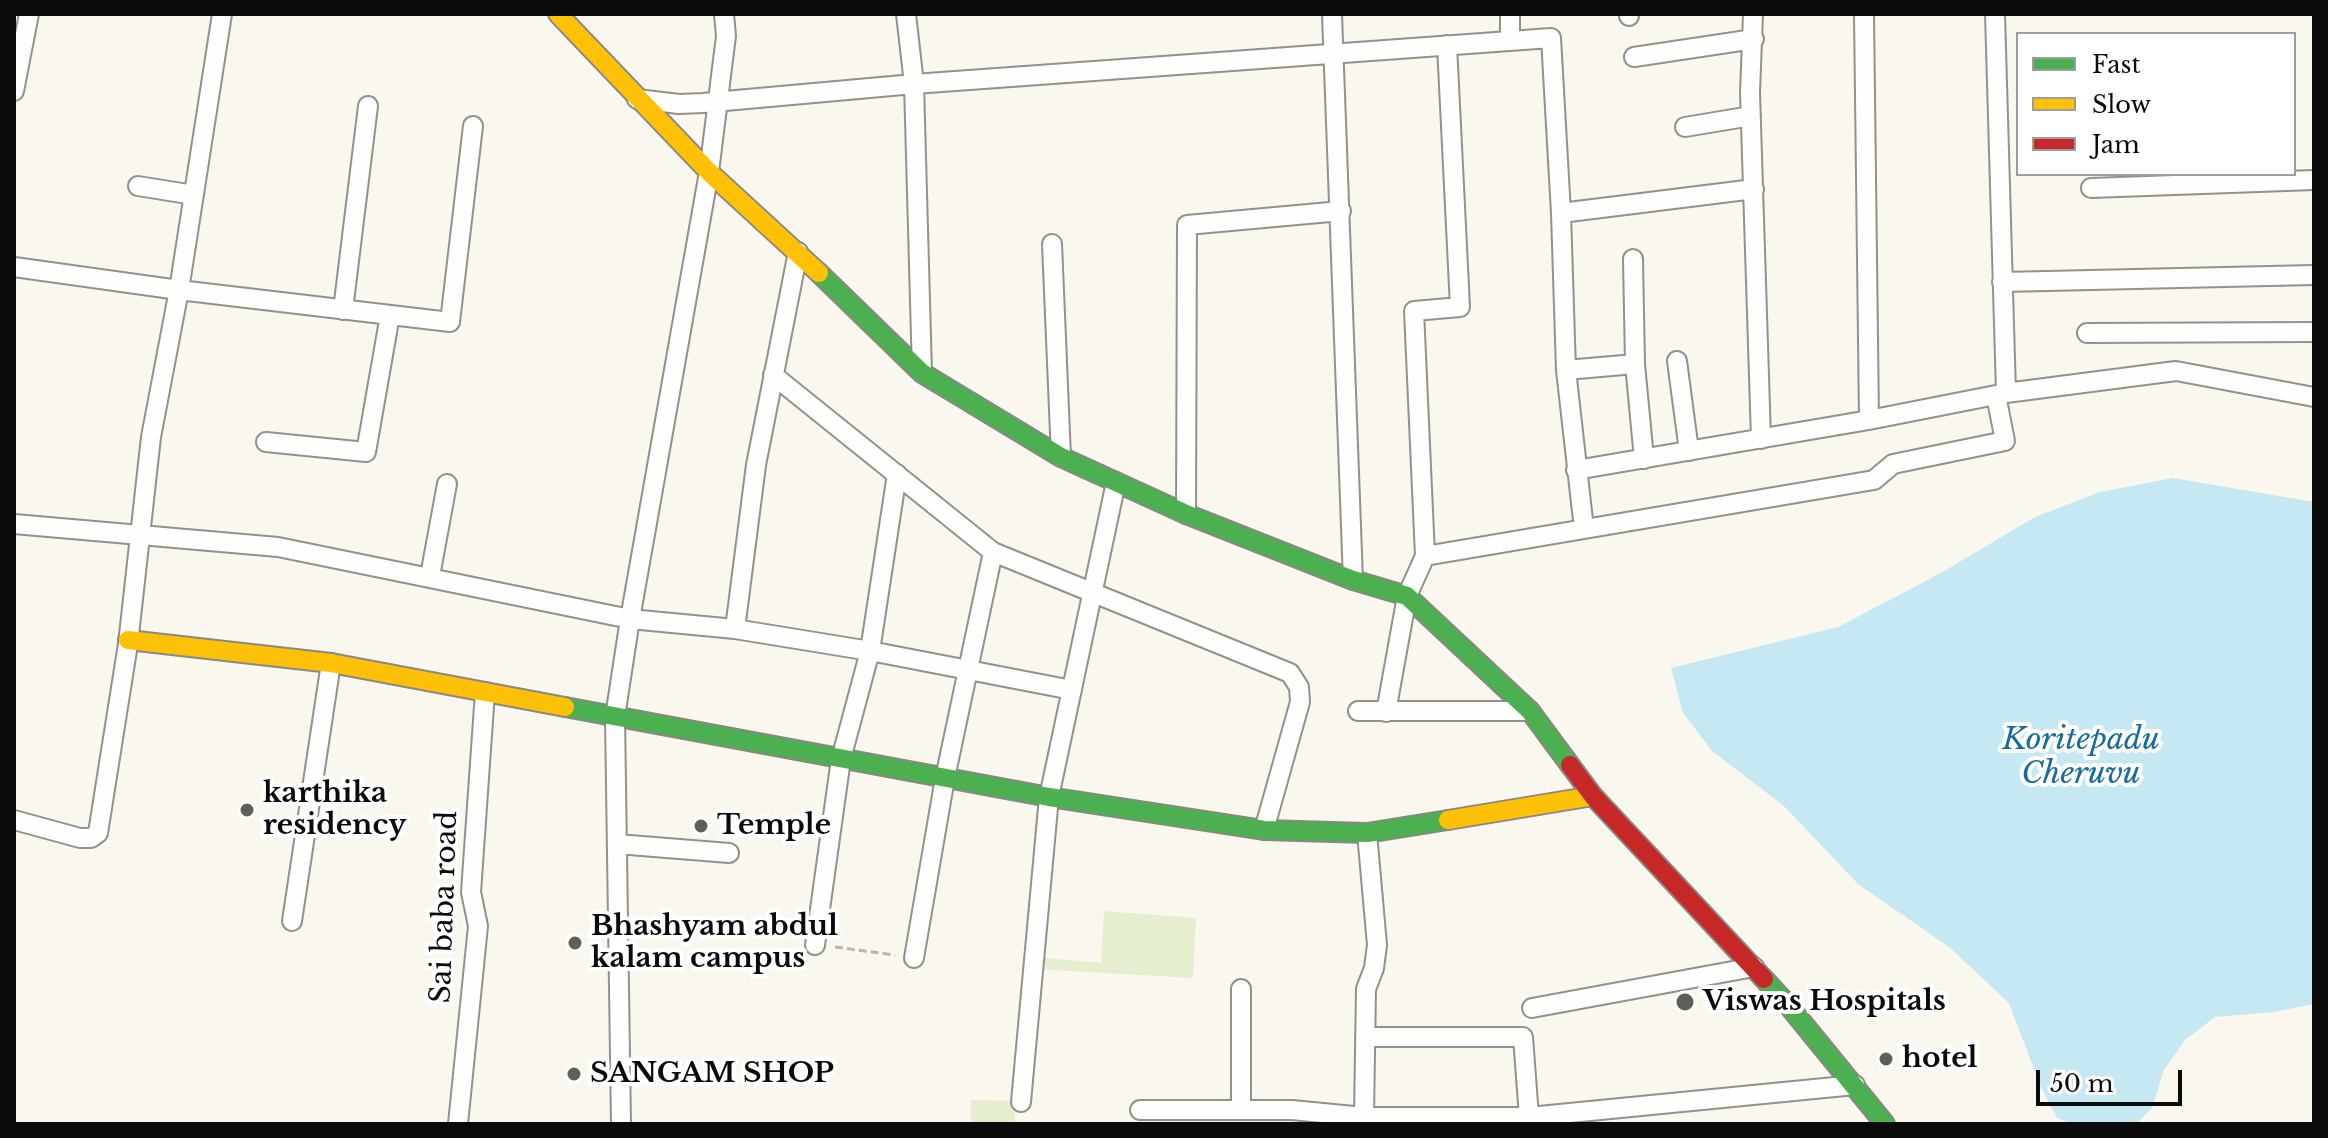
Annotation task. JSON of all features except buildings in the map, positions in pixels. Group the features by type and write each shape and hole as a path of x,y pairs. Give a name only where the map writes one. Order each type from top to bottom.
{"street":[{"path":"14,91 29,14"},
{"path":"14,820 80,838 91,838 98,833 128,640 151,437 179,290 222,14"},
{"path":"558,14 709,172 798,252 922,373 1061,457 1186,514 1353,580 1407,596 1530,711 1593,796 1754,967 1885,1124"},
{"path":"621,1124 615,717 709,172 726,36 724,14"},
{"path":"906,14 914,84 922,373"},
{"path":"1332,14 1353,580"},
{"path":"1510,14 1510,41"},
{"path":"1753,14 1750,93 1761,439"},
{"path":"1864,14 1869,420"},
{"path":"1425,556 1874,480 1893,464 2005,441 2001,394 2002,282 1995,14"},
{"path":"637,99 679,104 1551,38 1566,370 1584,529"},
{"path":"1634,57 1754,39"},
{"path":"1386,712 1407,596 1425,556 1414,311 1460,307 1447,45"},
{"path":"343,310 368,106"},
{"path":"1685,127 1751,116"},
{"path":"14,267 450,322 473,126"},
{"path":"2091,188 2314,180"},
{"path":"138,186 194,195"},
{"path":"1561,213 1754,189"},
{"path":"1186,514 1187,225 1341,211"},
{"path":"1052,244 1061,457"},
{"path":"735,629 756,465 798,252"},
{"path":"1633,259 1635,364 1644,459"},
{"path":"2002,282 2314,275"},
{"path":"266,442 366,452 390,315"},
{"path":"2087,333 2314,332"},
{"path":"1677,361 1689,451"},
{"path":"1566,370 1635,364"},
{"path":"1576,470 2001,394 2176,371 2314,397"},
{"path":"773,375 993,552 1290,673 1299,687 1300,702 1264,830"},
{"path":"815,945 841,759 870,651 897,474"},
{"path":"1021,1102 1049,797 1116,482"},
{"path":"430,576 447,484"},
{"path":"14,524 278,547 630,619 735,629 969,668 1072,690"},
{"path":"914,958 945,778 993,552"},
{"path":"128,640 331,663 1049,797 1264,830 1367,833 1593,796"},
{"path":"292,921 331,663"},
{"name":"Sai baba road","path":"458,1124 478,926 471,892 485,692"},
{"path":"1358,711 1530,711"},
{"path":"1364,1117 1366,989 1374,968 1377,945 1367,833"},
{"path":"617,844 729,853"},
{"path":"1532,1008 1754,967"},
{"path":"1241,989 1241,1110"},
{"path":"1365,1037 1523,1037 1528,1121"},
{"path":"1140,1110 1292,1110 1364,1117 1528,1121 1855,1085"}],"path":[{"path":"815,945 914,958"}],"green space":[{"path":"1104,911 1196,918 1193,978 1033,969 1034,957 1101,963"},
{"path":"971,1100 1015,1101 1015,1124 971,1124"}],"water":[{"name":"Koritepadu Cheruvu","path":"2173,478 2314,502 2314,1004 2274,1012 2215,1017 2185,1040 2164,1070 2152,1108 2136,1124 2073,1124 2057,1118 2040,1085 2009,1003 1949,947 1858,884 1784,806 1712,751 1683,713 1671,668 1838,627 1939,574 2035,517 2100,492"}],"traffic: fast":[{"path":"819,273 922,373 1061,457 1186,514 1353,580 1407,596 1530,711 1570,765"},
{"path":"565,707 1049,797 1264,830 1367,833 1448,820"},
{"path":"1764,979 1885,1124"}],"traffic: slow":[{"path":"558,14 709,172 819,273"},
{"path":"128,640 331,663 565,707"},
{"path":"1448,820 1593,796"}],"traffic: jam":[{"path":"1570,765 1593,796 1764,979"}],"place":[{"name":"karthika residency","path":"247,810"},
{"name":"Temple","path":"701,826"},
{"name":"Bhashyam abdul kalam campus","path":"575,943"},
{"name":"Viswas Hospitals","path":"1685,1002"},
{"name":"hotel","path":"1886,1059"},
{"name":"SANGAM SHOP","path":"574,1074"}]}
